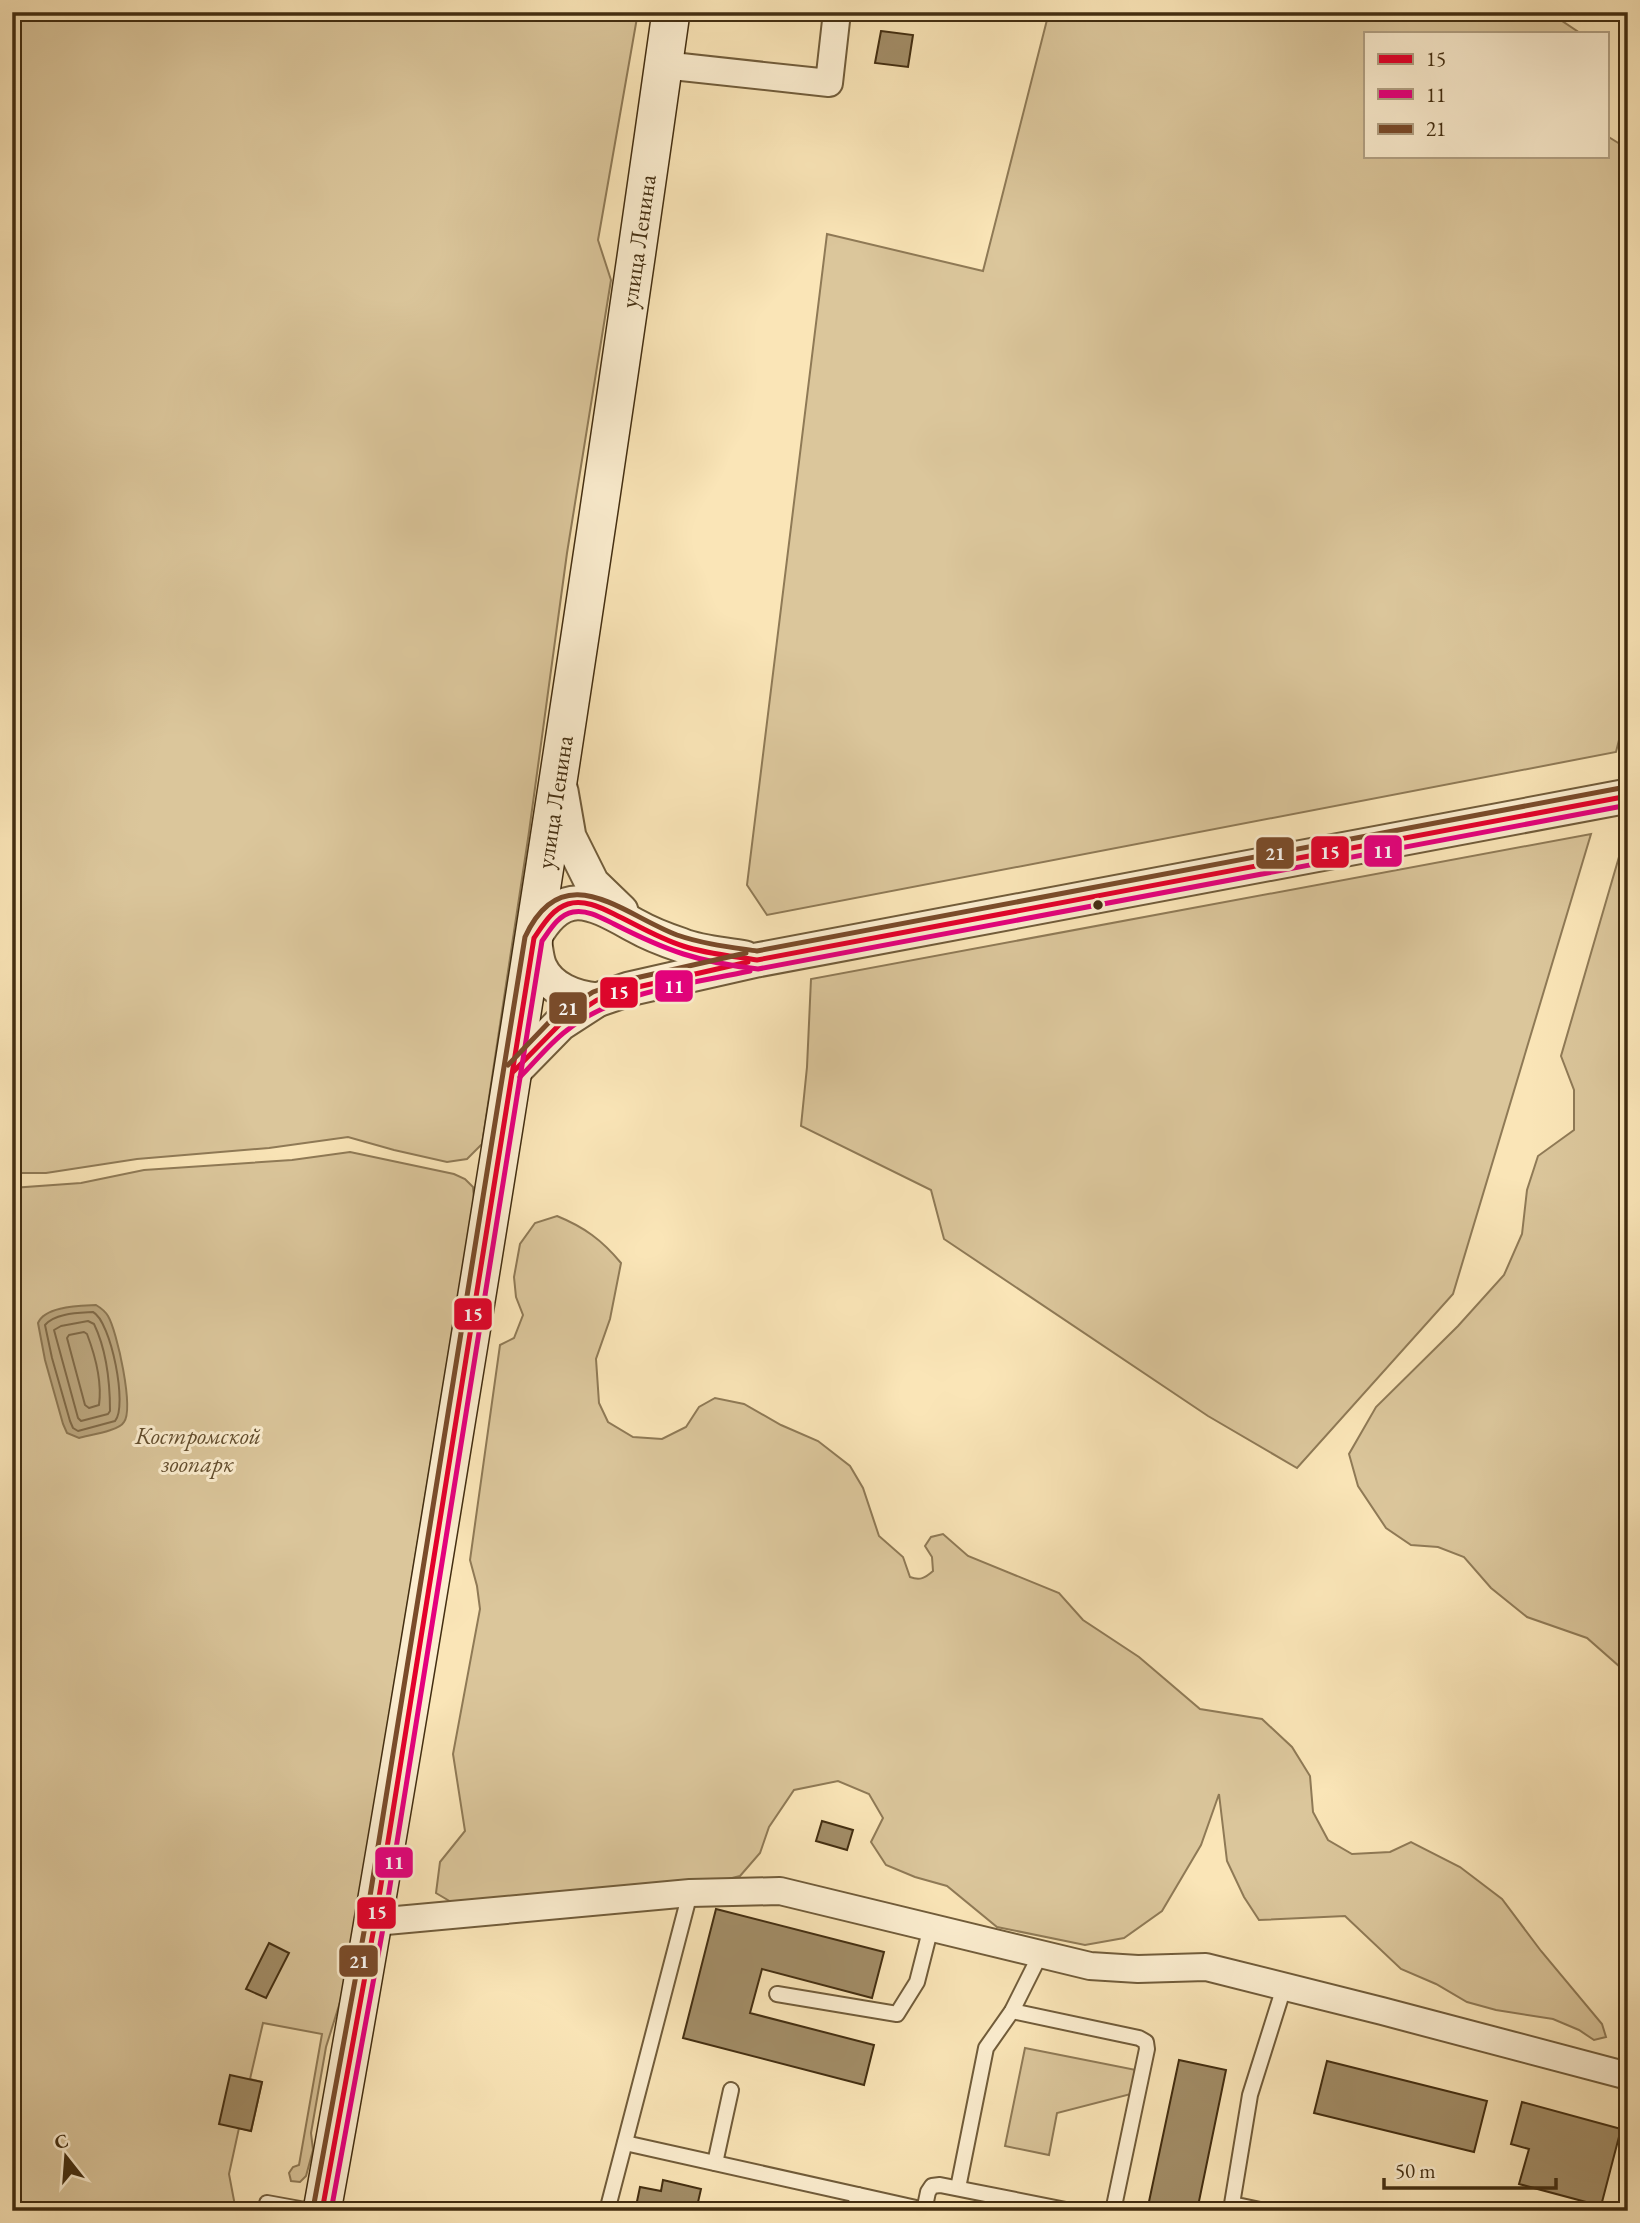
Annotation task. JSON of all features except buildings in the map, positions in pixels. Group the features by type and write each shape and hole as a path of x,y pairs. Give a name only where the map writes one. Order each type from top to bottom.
{"main road":[{"name":"улица Ленина","path":"322,2211 375,1922 514,1071 671,12"}],"street":[{"path":"663,65 830,83 837,12"},
{"path":"558,776 569,837 592,883 638,927"},
{"path":"514,1071 560,1024 597,1000 629,989 757,960 1628,796"},
{"path":"597,1000 577,998 555,986 540,968 534,938 544,920 561,907 584,901 607,909 638,927 684,947 757,960"},
{"path":"375,1922 690,1893 780,1891 1090,1966 1138,1969 1206,1967 1628,2076"}],"lane":[{"path":"607,2211 690,1893"},
{"path":"777,1994 897,2014 917,1982 931,1927"},
{"path":"958,2188 986,2048 1012,2011 1040,1955"},
{"path":"1265,2211 1232,2204 1250,2095 1284,1987"},
{"path":"1012,2011 1139,2038 1146,2042 1147,2049 1113,2211"},
{"path":"715,2163 731,2090"},
{"path":"625,2143 925,2210 928,2192 932,2186 940,2185 1071,2211"},
{"path":"854,2211 858,2195"},
{"path":"267,2203 311,2211"}],"green space":[{"path":"12,12 638,12 598,240 611,280 567,553 529,832 482,1144 467,1159 447,1162 348,1137 269,1148 137,1159 46,1173 12,1173"},
{"path":"1049,12 1507,12 1562,21 1578,32 1364,32 1364,158 1608,158 1608,137 1628,149 1628,704 1616,752 767,915 747,885 827,234 983,271"},
{"path":"1628,826 1628,1674 1587,1638 1527,1617 1491,1588 1464,1557 1438,1547 1411,1545 1386,1528 1358,1486 1349,1454 1376,1407 1458,1326 1504,1275 1522,1234 1527,1190 1538,1156 1574,1130 1574,1090 1561,1056"},
{"path":"1591,834 1453,1294 1297,1468 1208,1416 944,1239 931,1190 801,1126 811,979"},
{"name":"Костромской зоопарк","path":"350,1152 454,1174 473,1187 474,1199 364,1870 341,1999 326,2047 311,2133 313,2150 306,2176 300,2182 291,2181 289,2173 293,2167 299,2165 322,2034 263,2023 250,2079 262,2082 251,2131 239,2128 229,2174 236,2211 12,2211 12,1188 81,1183 144,1170 292,1160"},
{"path":"557,1216 592,1235 621,1263 610,1319 596,1359 599,1403 608,1422 633,1437 662,1439 686,1427 699,1407 715,1398 744,1404 781,1425 818,1441 850,1466 863,1488 879,1536 903,1557 910,1577 922,1578 933,1571 932,1557 925,1546 931,1537 943,1534 968,1556 1059,1593 1083,1620 1139,1657 1200,1709 1262,1719 1292,1747 1310,1776 1313,1812 1328,1840 1352,1854 1390,1852 1411,1842 1460,1867 1502,1899 1602,2024 1606,2037 1594,2040 1553,2019 1496,2010 1467,2002 1436,1984 1401,1969 1345,1916 1259,1920 1244,1897 1227,1861 1219,1794 1201,1845 1162,1911 1124,1938 1085,1945 997,1927 947,1886 886,1865 871,1842 883,1818 869,1794 838,1781 794,1790 769,1827 760,1853 740,1876 681,1891 458,1906 436,1893 440,1862 465,1831 453,1754 480,1609 470,1560 500,1345 514,1338 523,1315 516,1297 514,1277 520,1244 535,1223"},
{"path":"1025,2048 1136,2070 1131,2094 1057,2113 1049,2155 1005,2146"}],"water":[{"path":"96,1305 108,1316 116,1337 126,1386 127,1414 124,1422 116,1428 79,1438 67,1433 63,1424 38,1323 42,1317 55,1310"}],"transit line":[{"name":"21","path":"313,2209 366,1921 525,937 540,913 557,899 575,895 595,897 677,935 757,951 1626,787"},
{"name":"15","path":"322,2211 375,1922 534,938 548,918 568,904 585,903 683,946 757,960 1628,796"},
{"name":"11","path":"331,2211 384,1923 542,941 555,923 573,912 589,913 683,954 758,969 1628,805"},
{"name":"21","path":"508,1065 554,1017 593,992 627,980 746,953"},
{"name":"15","path":"514,1071 560,1024 597,1000 629,989 748,962"},
{"name":"11","path":"520,1077 566,1031 607,1007 654,991 750,971"}]}
